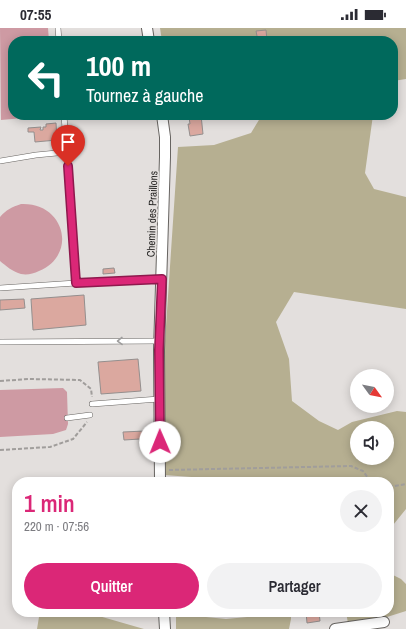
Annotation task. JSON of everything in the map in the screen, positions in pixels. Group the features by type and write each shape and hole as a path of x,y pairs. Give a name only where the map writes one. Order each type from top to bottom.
{"street":[{"name":"Chemin des Praillons","path":"160,477 159,399 165,157 165,137 163,120"},
{"path":"164,617 164,629"},
{"path":"335,629 384,622"}],"lane":[{"path":"64,120 76,283"},
{"path":"0,161 67,152"},
{"path":"0,288 162,279"},
{"path":"0,342 160,341"},
{"path":"92,404 159,399"},
{"path":"67,418 90,415"}],"path":[{"path":"0,381 29,379 80,380 91,389 92,404"},
{"path":"0,450 50,447 73,439 86,424 90,415"},
{"path":"160,470 351,466 363,470 368,477"},
{"path":"394,486 406,484"}],"shaded area":[{"path":"0,28 48,28 49,36 8,36 8,119 1,120"},
{"path":"160,28 406,28 406,79 398,80 398,36 161,36"},
{"path":"259,120 372,120 365,173 374,189 406,197 406,309 294,292 276,322 289,359 292,401 319,421 338,430 350,423 350,465 394,465 394,421 356,421 394,413 397,411 406,412 406,509 394,524 394,477 191,477 164,475 163,371 178,147 214,145 251,133"},
{"path":"21,204 36,206 48,211 56,220 61,231 62,242 59,254 51,263 32,274 21,274 15,272 0,261 0,217 9,209"},
{"path":"63,388 67,392 68,424 66,430 53,434 0,437 0,390"},
{"path":"394,576 406,584 406,611 394,615"},
{"path":"39,617 102,617 144,629 37,629"},
{"path":"176,617 226,619 247,617 291,617 289,629 176,629"},
{"path":"347,617 387,617 349,629"}],"building":[{"path":"266,30 267,36 257,36 256,31"},
{"path":"189,120 202,120 203,134 190,136 188,124 190,124"},
{"path":"56,123 57,140 35,142 34,132 28,132 28,128 41,127 40,130 43,130 43,127 46,127 46,124"},
{"path":"114,268 115,273 103,274 103,269"},
{"path":"84,295 86,325 33,330 31,299"},
{"path":"24,299 25,308 0,310 0,300"},
{"path":"138,359 141,391 101,394 98,362"},
{"path":"145,431 146,442 140,442 140,439 124,440 123,432"},
{"path":"306,617 320,617 320,621 307,623"}],"route":[{"path":"68,166 76,283 162,279 159,350 160,442"}]}
